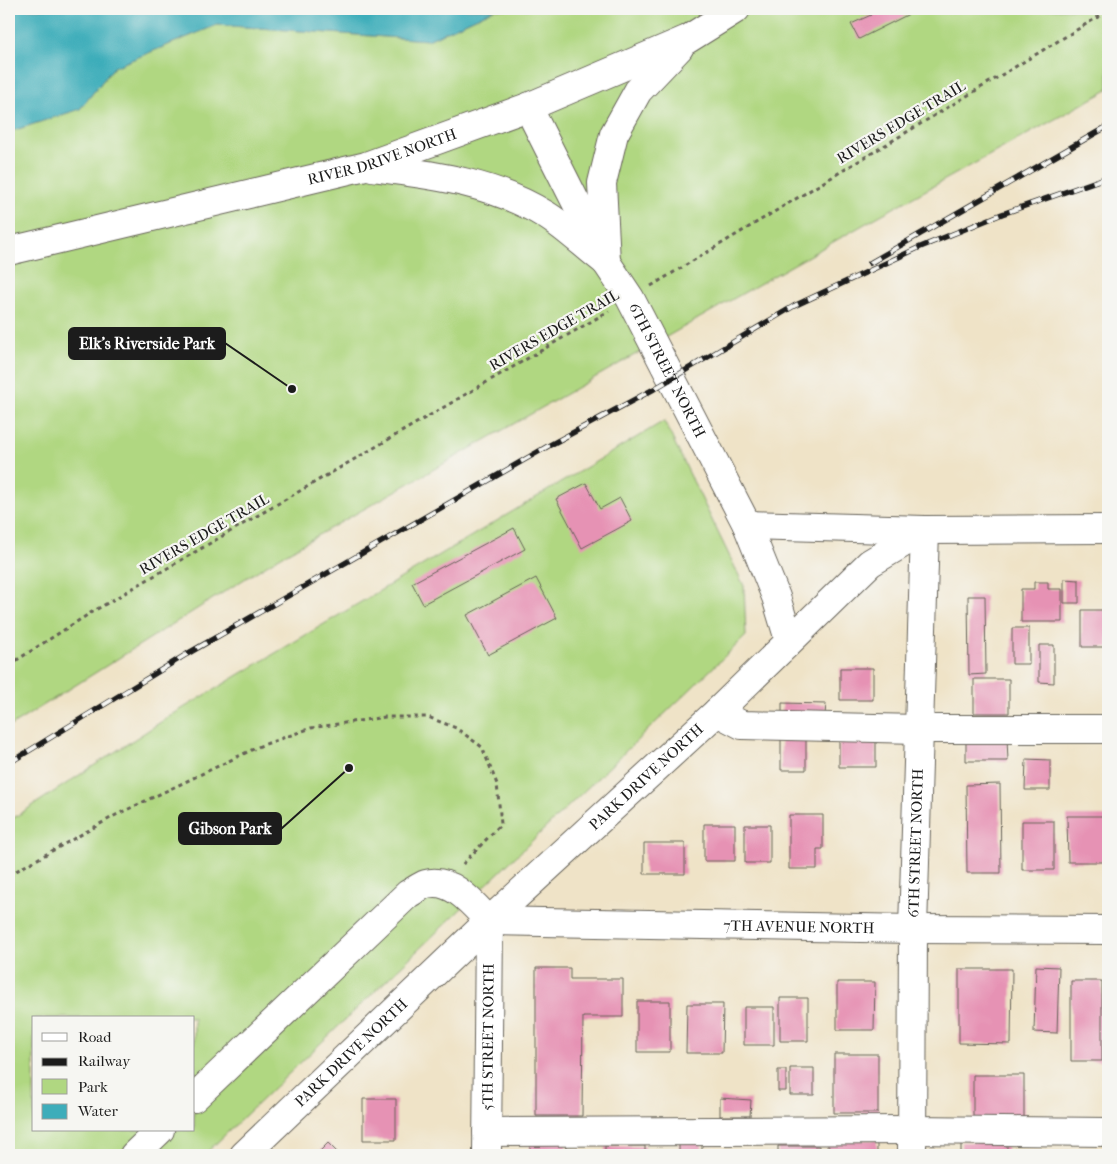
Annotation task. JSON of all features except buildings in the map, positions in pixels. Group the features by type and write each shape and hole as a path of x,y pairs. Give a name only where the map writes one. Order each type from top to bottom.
{"street":[{"name":"RIVER DRIVE NORTH","path":"9,250 366,166 528,107 688,40 736,9"},
{"path":"606,262 602,183 614,134 638,91 688,40"},
{"name":"6TH STREET NORTH","path":"528,107 606,262 630,298 747,525 776,597 789,640"},
{"path":"366,166 449,178 496,191 546,215 606,262"},
{"path":"747,525 925,530 1108,529"},
{"name":"6TH STREET NORTH","path":"912,1143 913,929 925,530"},
{"name":"PARK DRIVE NORTH","path":"244,1155 489,920 717,712 870,563 925,530"},
{"path":"717,712 742,725 918,729 1108,729"},
{"path":"195,1097 408,894 426,884 443,884 465,896 489,920"},
{"name":"7TH AVENUE NORTH","path":"489,920 913,929 1108,930"},
{"name":"5TH STREET NORTH","path":"487,1144 489,920"},
{"path":"134,1155 158,1132"},
{"path":"487,1144 912,1143 1108,1132"}],"path":[{"name":"RIVERS EDGE TRAIL","path":"9,665 92,612 630,298 1108,11"},
{"path":"9,875 116,815 260,746 311,728 385,717 428,717 456,728 482,747 497,784 500,824 443,884"}],"green space":[{"path":"495,9 1108,9 1108,90 870,221 278,558 9,727 9,132 80,109 114,67 217,25 428,40"},
{"path":"664,421 744,586 746,636 204,1155 9,1155 9,821 170,716"}],"water":[{"path":"9,9 495,9 428,40 217,25 114,67 80,109 9,132"}],"railway":[{"path":"870,263 1108,126"},
{"path":"9,763 187,654 550,445 654,389 794,306 918,248 1002,214 1108,177"}],"place":[{"name":"Elk's Riverside Park","path":"292,389"},
{"name":"Gibson Park","path":"349,768"}]}
